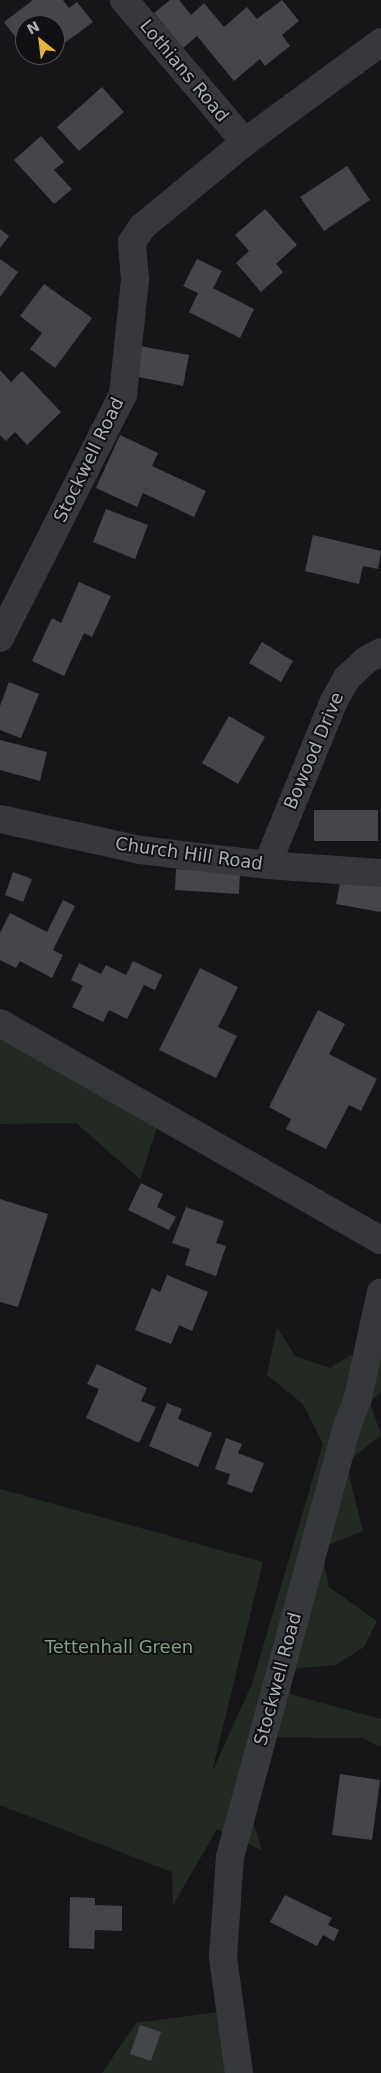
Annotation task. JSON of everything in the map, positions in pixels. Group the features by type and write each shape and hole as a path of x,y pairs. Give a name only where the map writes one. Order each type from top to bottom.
{"street":[{"name":"Lothians Road","path":"124,0 245,142"},
{"name":"Stockwell Road","path":"0,638 123,394 135,279 132,242 142,228 245,142 381,42"},
{"name":"Bowood Drive","path":"267,865 333,703 347,678 366,660 381,652"},
{"name":"Church Hill Road","path":"0,820 140,850 267,865 381,873"},
{"path":"0,1022 381,1240"},
{"name":"Stockwell Road","path":"239,2073 223,1957 230,1857 343,1438 358,1398 381,1292"}],"green space":[{"path":"0,1025 160,1118 140,1179 76,1123 0,1124"},
{"name":"Tettenhall Green","path":"277,1327 295,1356 330,1368 350,1355 381,1361 381,1392 370,1402 381,1435 346,1463 363,1531 321,1548 329,1587 377,1621 364,1647 336,1665 291,1669 290,1694 381,1719 381,1747 362,1738 271,1737 245,1797 262,1850 217,1829 173,1905 172,1872 0,1805 0,1489 263,1562 212,1772 252,1684 323,1444 303,1404 267,1375"},
{"path":"226,2011 232,2073 102,2073 136,2023"}],"building":[{"path":"33,0 63,0 69,8 77,2 93,22 65,43 65,15 15,15 15,37 4,22"},
{"path":"170,0 179,0 191,15 204,3 224,27 247,7 257,19 282,0 299,21 282,35 290,46 265,66 260,59 234,81 197,36 183,48 154,13"},
{"path":"102,87 124,112 79,151 57,127"},
{"path":"41,136 64,162 54,170 72,189 54,204 14,160"},
{"path":"347,166 370,200 324,231 300,197"},
{"path":"265,209 297,245 276,264 283,272 261,292 236,263 249,251 235,235"},
{"path":"0,229 9,236 0,248"},
{"path":"0,259 18,272 0,297"},
{"path":"197,259 222,271 213,288 254,309 240,338 189,312 198,293 183,286"},
{"path":"44,284 92,318 55,368 30,349 42,333 20,316"},
{"path":"140,346 189,355 183,386 134,376"},
{"path":"0,370 11,382 22,371 61,412 27,445 15,432 6,441 0,435"},
{"path":"120,435 158,453 152,466 206,491 194,517 143,493 137,507 96,488"},
{"path":"106,509 148,525 135,559 93,542"},
{"path":"313,535 381,551 378,569 363,566 359,584 305,571"},
{"path":"79,582 111,596 92,637 84,633 64,676 32,661 52,618 61,623"},
{"path":"262,642 293,661 281,682 249,663"},
{"path":"9,682 39,694 21,738 0,730 0,706"},
{"path":"229,716 265,737 238,784 202,763"},
{"path":"0,740 47,752 40,781 0,770"},
{"path":"314,810 378,810 378,841 314,841"},
{"path":"176,869 240,873 239,894 175,890"},
{"path":"13,872 32,879 23,902 5,895"},
{"path":"342,873 381,881 381,912 336,904"},
{"path":"63,900 75,906 53,950 63,955 52,978 20,961 16,968 0,960 0,933 10,913 47,932"},
{"path":"133,961 162,975 155,990 144,985 127,1019 109,1010 103,1022 72,1007 83,986 71,980 79,963 101,974 106,965 126,975"},
{"path":"200,968 238,987 218,1027 237,1036 216,1078 159,1050"},
{"path":"318,1010 345,1024 329,1054 377,1079 361,1111 349,1105 326,1149 286,1129 291,1119 269,1107"},
{"path":"141,1183 163,1194 157,1207 176,1217 169,1230 128,1210"},
{"path":"0,1199 48,1214 18,1307 0,1302"},
{"path":"186,1207 224,1221 216,1243 226,1246 216,1276 185,1265 190,1249 172,1243"},
{"path":"167,1275 208,1292 192,1331 179,1325 171,1344 135,1330 152,1288 160,1292"},
{"path":"97,1364 147,1388 141,1401 156,1407 139,1443 86,1418 99,1389 87,1384"},
{"path":"167,1403 182,1409 178,1419 212,1433 198,1467 149,1446"},
{"path":"226,1438 242,1444 238,1453 264,1463 252,1493 227,1484 230,1474 215,1469"},
{"path":"340,1774 380,1780 372,1840 332,1835"},
{"path":"285,1895 332,1918 328,1925 339,1930 334,1941 323,1935 317,1946 270,1922"},
{"path":"70,1897 95,1898 95,1905 122,1906 122,1931 95,1930 94,1949 69,1948"},
{"path":"140,2025 161,2032 151,2061 130,2054"}]}
